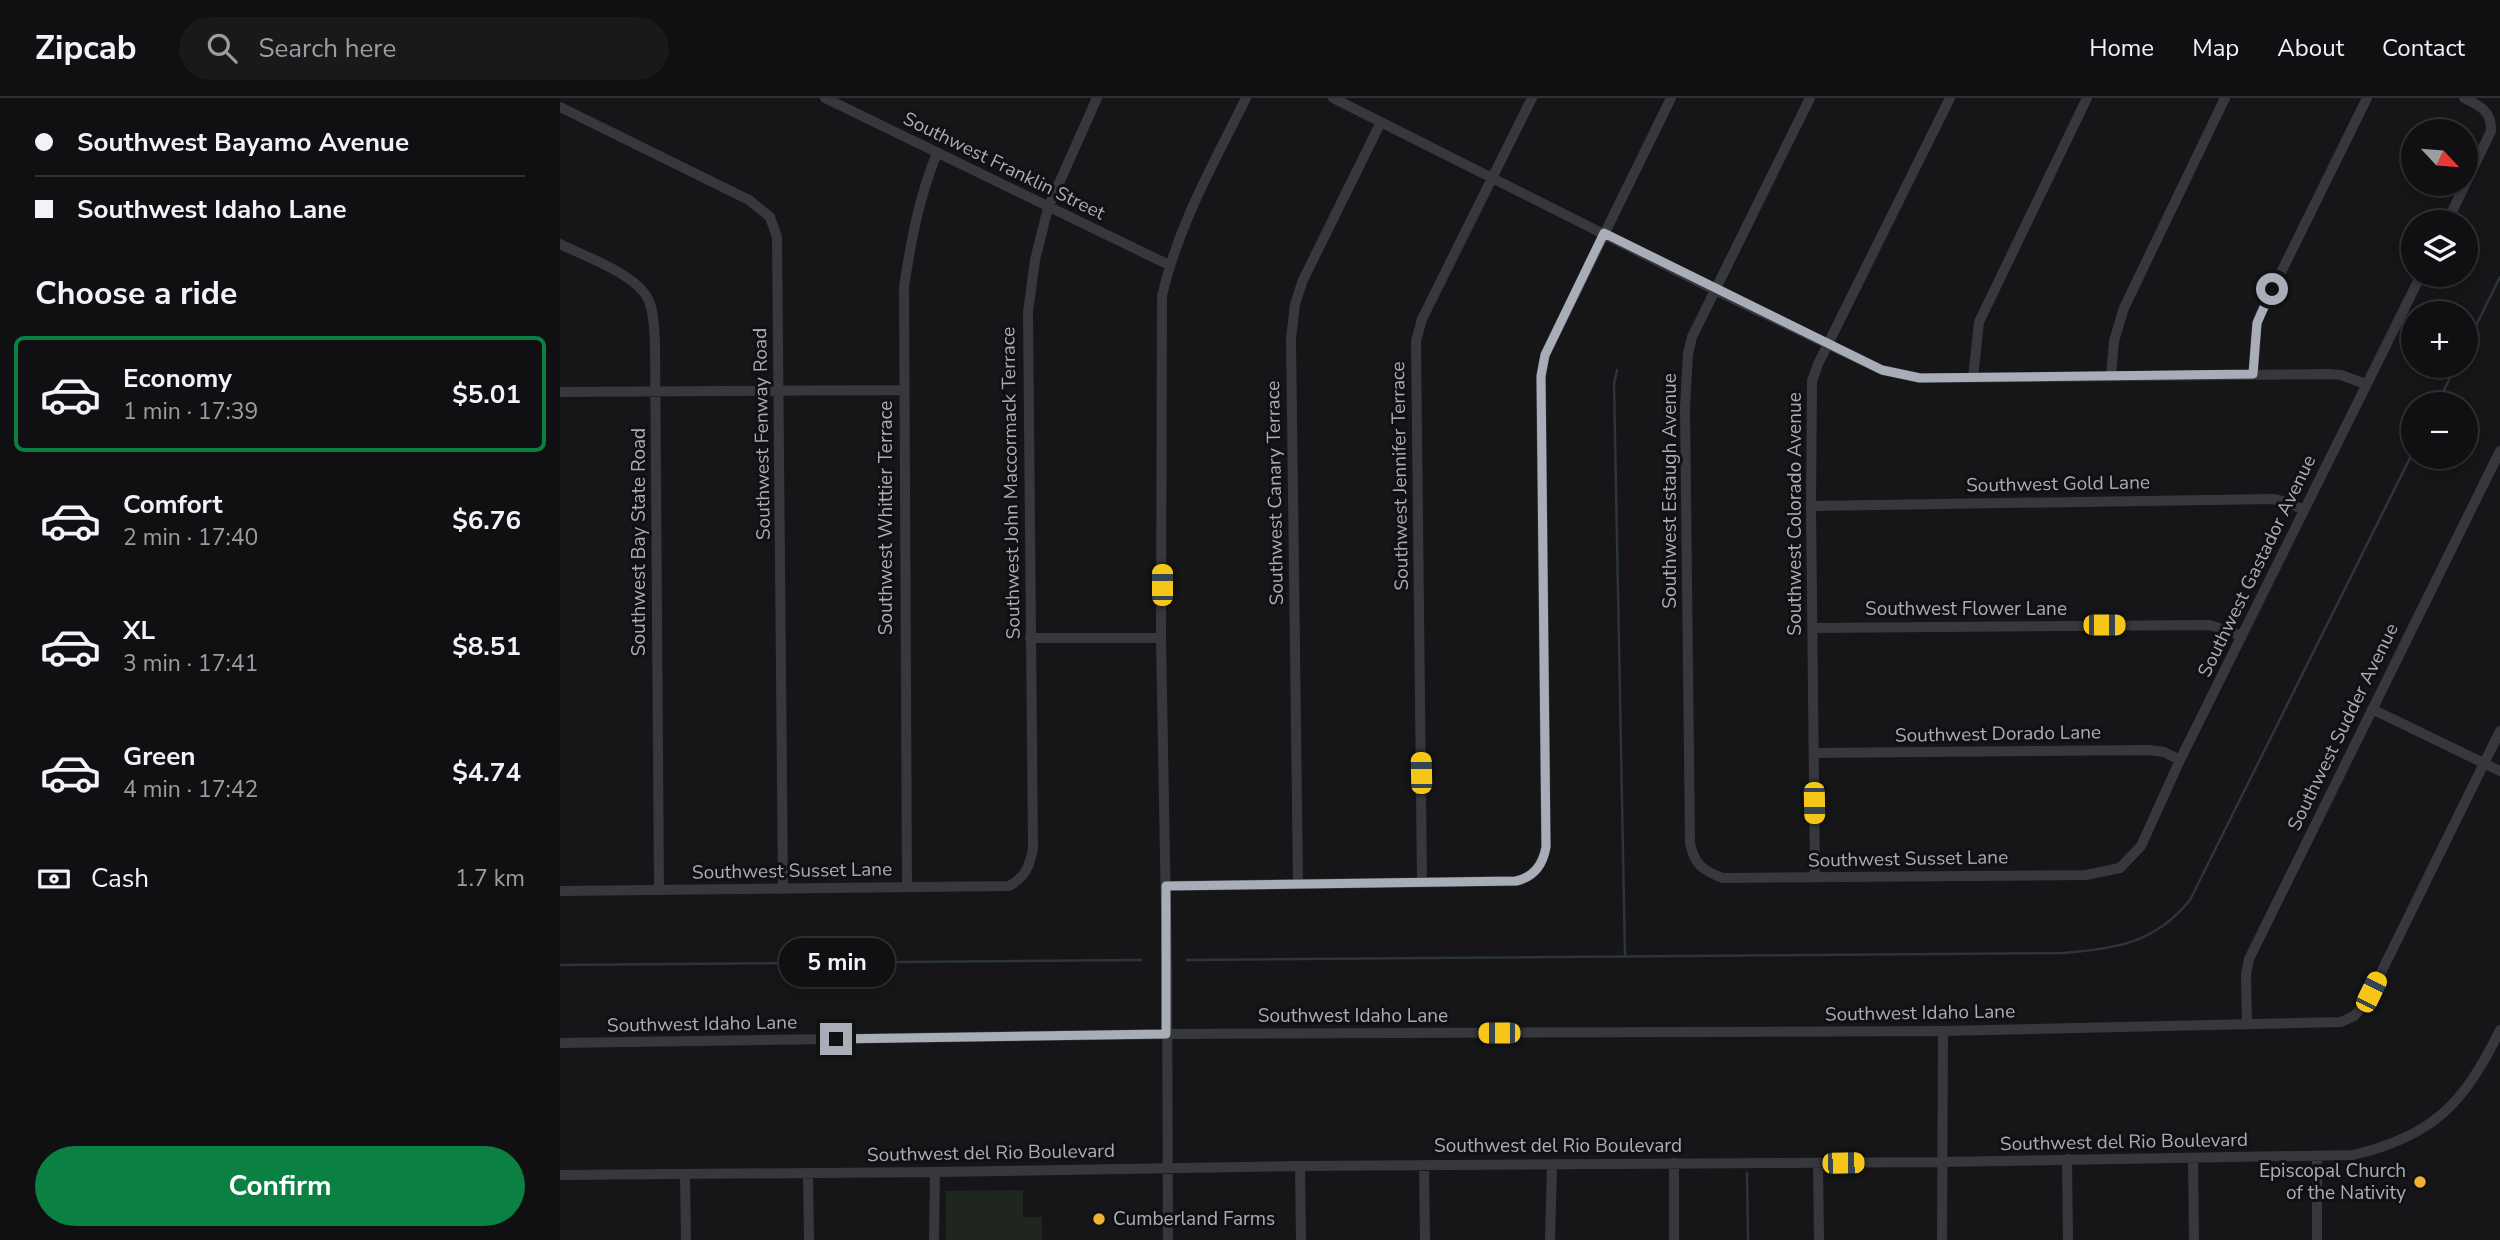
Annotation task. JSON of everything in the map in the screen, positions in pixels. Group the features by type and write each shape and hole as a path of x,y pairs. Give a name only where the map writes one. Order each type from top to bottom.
{"street":[{"name":"Southwest Franklin Street","path":"825,98 1169,265"},
{"name":"Southwest John Maccormack Terrace","path":"1023,878 1033,849 1027,312 1035,260 1048,208 1096,98"},
{"path":"1168,1240 1166,886 1161,638 1163,296 1169,265 1184,224 1246,98"},
{"path":"1333,98 1882,370 1920,378 2111,374 2341,374 2366,384"},
{"name":"Southwest Jennifer Terrace","path":"1422,881 1416,341 1422,319 1532,98"},
{"path":"1166,886 1516,881 1530,877 1540,866 1546,847 1541,376 1545,355 1671,98"},
{"name":"Southwest Estaugh Avenue","path":"1700,867 1693,856 1690,843 1686,376 1692,337 1810,98"},
{"name":"Southwest Colorado Avenue","path":"1815,877 1812,381 1950,98"},
{"path":"1973,378 1979,322 2087,98"},
{"path":"2111,374 2114,341 2124,308 2225,98"},
{"path":"2253,374 2260,313 2367,98"},
{"path":"2453,210 2489,138 2491,119 2480,106 2464,98"},
{"name":"Southwest Fenway Road","path":"560,107 749,200 770,217 777,237 783,889"},
{"name":"Southwest Canary Terrace","path":"1298,883 1291,339 1295,304 1303,279 1381,122"},
{"name":"Southwest Whittier Terrace","path":"907,887 904,287 923,191 936,153"},
{"name":"Southwest Bay State Road","path":"560,244 636,283 648,299 655,342 659,890"},
{"name":"Southwest Gastador Avenue","path":"2120,868 2141,846 2180,760 2415,287"},
{"path":"560,392 903,390"},
{"name":"Southwest Sudder Avenue","path":"2247,1025 2246,975 2249,959 2500,451"},
{"name":"Southwest Gold Lane","path":"1811,506 2273,499 2304,510"},
{"name":"Southwest Flower Lane","path":"1813,628 2210,625 2242,636"},
{"path":"1030,638 1161,638"},
{"path":"2372,709 2500,771"},
{"path":"2484,763 2500,731"},
{"name":"Southwest Dorado Lane","path":"1814,753 2149,750 2164,752 2180,760"},
{"name":"Southwest Idaho Lane","path":"560,1043 1166,1034 1943,1031 2341,1023 2354,1016 2366,1003 2484,763"},
{"name":"Southwest Susset Lane","path":"1700,867 1723,878 2086,875 2120,868"},
{"name":"Southwest Susset Lane","path":"560,891 1009,886 1023,878"},
{"name":"Southwest del Rio Boulevard","path":"560,1175 1941,1162 2353,1155 2409,1138 2431,1125 2467,1088 2496,1047 2500,1030"},
{"path":"1942,1240 1943,1031"},
{"path":"2317,1156 2317,1240"},
{"path":"2193,1158 2194,1240"},
{"path":"2067,1159 2068,1240"},
{"path":"1674,1163 1674,1240"},
{"path":"1818,1163 1819,1240"},
{"path":"1424,1165 1424,1240"},
{"path":"1300,1166 1301,1240"},
{"path":"1550,1240 1552,1166"},
{"path":"934,1240 935,1172"},
{"path":"808,1173 809,1240"},
{"path":"685,1175 685,1240"}],"shaded area":[{"path":"1023,1190 1023,1217 1042,1217 1042,1240 946,1240 946,1191"}],"waterway":[{"path":"2478,322 2500,277"},
{"path":"1617,370 1614,384 1625,956"},
{"path":"2443,392 2450,378"},
{"path":"1187,960 2063,953 2117,946 2148,935 2163,926 2190,900 2405,469"},
{"path":"560,965 1141,960"},
{"path":"1747,1173 1748,1240"}],"place":[{"name":"Episcopal Church of the Nativity","path":"2420,1182"},
{"name":"Cumberland Farms","path":"1099,1219"}],"route":[{"path":"836,1039 1166,1034 1166,886 1516,881 1530,877 1543,860 1546,847 1541,376 1545,355 1556,329 1604,233 1882,370 1920,378 2253,374 2257,323 2272,289"}]}
